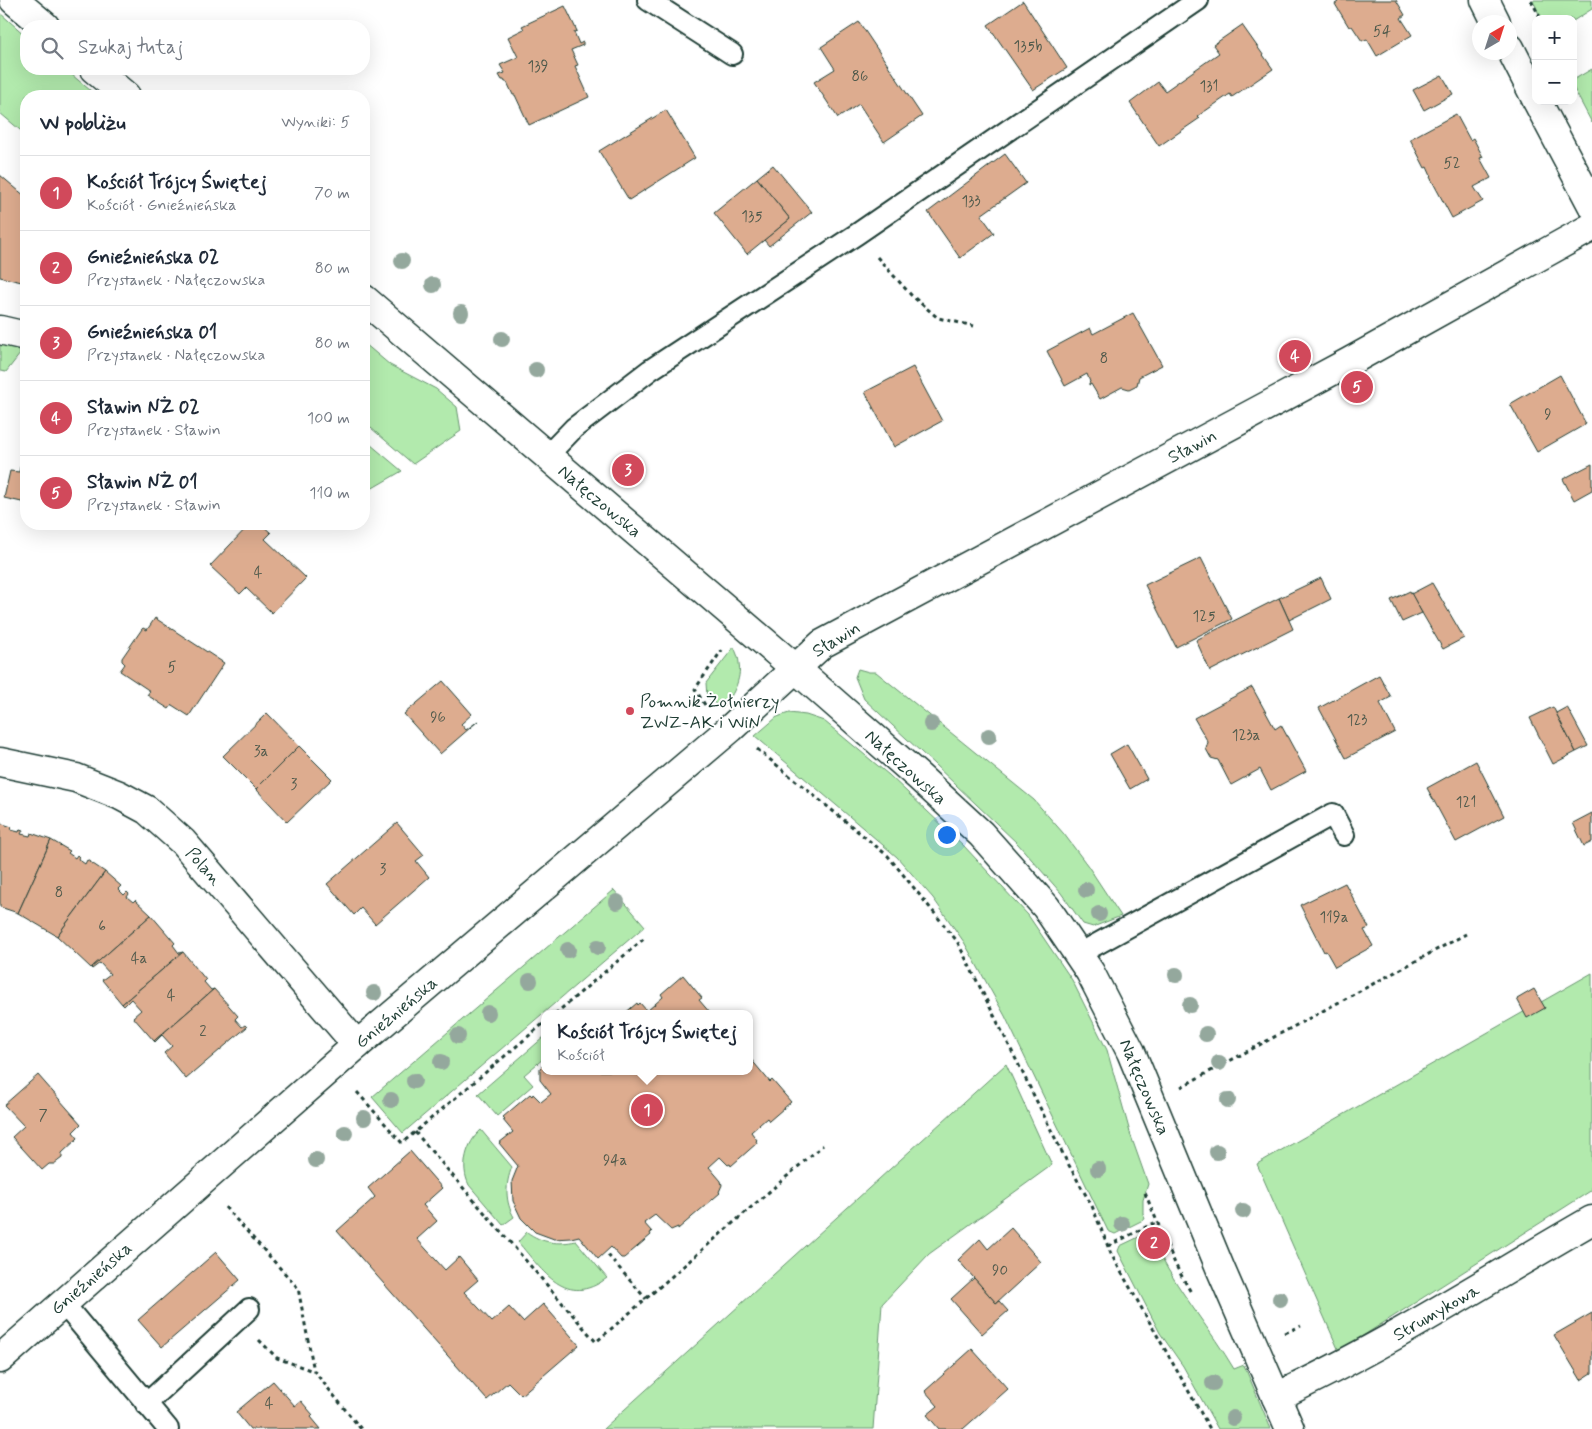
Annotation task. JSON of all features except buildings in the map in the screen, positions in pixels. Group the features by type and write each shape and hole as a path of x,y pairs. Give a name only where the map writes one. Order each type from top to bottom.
{"street":[{"path":"14,0 38,20"},
{"path":"1484,0 1492,15"},
{"path":"1516,60 1532,92"},
{"path":"101,75 119,90"},
{"path":"1539,105 1592,204"},
{"name":"Sławin","path":"795,668 822,644 1366,352 1592,228"},
{"name":"Nałęczowska","path":"370,304 742,622 918,776 981,834 1046,907 1079,954 1118,1024 1290,1429"},
{"path":"0,330 20,335"},
{"name":"Gnieźnieńska","path":"0,1359 357,1045 731,728 795,668"},
{"name":"Polan","path":"0,762 76,778 119,795 147,810 183,842 357,1045"},
{"name":"Strumykowa","path":"1276,1397 1317,1378 1384,1342 1592,1220"}],"lane":[{"path":"648,0 732,54"},
{"path":"547,456 574,428 650,370 857,234 1198,0"},
{"path":"1079,954 1333,814 1344,835"},
{"path":"63,1303 100,1345 168,1429"},
{"path":"146,1404 244,1314"}],"path":[{"path":"1531,0 1539,15"},
{"path":"857,234 911,295 938,318 974,326"},
{"path":"742,622 695,689 709,710 888,856 957,941 1066,1160 1088,1198 1111,1254 1210,1429"},
{"path":"1153,1104 1198,1076 1466,934"},
{"path":"560,1010 646,937"},
{"path":"352,1085 402,1143 541,1026"},
{"path":"415,1132 596,1342 823,1145"},
{"path":"225,1207 298,1288 314,1371 361,1429"},
{"path":"1108,1246 1156,1222"},
{"path":"608,1255 646,1299"},
{"path":"244,1314 276,1358 314,1371"}],"green space":[{"path":"1533,0 1592,0 1592,9 1577,18 1577,15 1539,15"},
{"path":"0,13 20,31 20,75 72,75 90,90 20,90 20,130 0,113"},
{"path":"1592,69 1592,123 1577,95 1577,78"},
{"path":"0,340 17,344 20,354 6,372 0,371"},
{"path":"370,348 390,365 436,389 457,407 461,431 413,464 370,427"},
{"path":"370,444 402,471 370,490"},
{"path":"734,647 740,669 738,682 733,694 722,709 707,697 706,683"},
{"path":"858,669 876,672 1034,800 1064,834 1088,866 1121,916 1093,927 1083,924 1061,893 1018,844 864,699 855,677"},
{"path":"789,713 806,715 824,721 889,775 964,846 1028,915 1072,980 1107,1050 1131,1136 1148,1184 1143,1200 1145,1219 1115,1234 1108,1231 1005,1016 964,942 933,898 897,857 755,736 777,717"},
{"path":"614,890 645,926 547,1010 541,1010 541,1015 403,1133 372,1097"},
{"path":"1592,973 1592,1190 1339,1351 1257,1164"},
{"path":"541,1040 541,1061 524,1075 533,1085 497,1116 478,1094"},
{"path":"1006,1064 1052,1165 929,1254 882,1304 873,1429 603,1429"},
{"path":"481,1130 512,1167 507,1193 514,1217 503,1225 469,1185 466,1178 465,1163 468,1148"},
{"path":"527,1232 538,1239 550,1242 576,1241 607,1278 592,1287 579,1290 567,1288 556,1282 546,1274 518,1242"},
{"path":"1141,1236 1151,1259 1160,1255 1177,1284 1234,1369 1244,1365 1271,1429 1218,1429 1183,1366 1160,1333 1118,1251 1120,1246"}],"place":[{"name":"Sławin NŻ 02","path":"1295,356"},
{"name":"Sławin NŻ 01","path":"1357,387"},
{"name":"Gnieźnieńska 01","path":"628,470"},
{"name":"Pomnik Żołnierzy ZWZ-AK i WiN","path":"630,711"},
{"name":"Kościół Trójcy Świętej","path":"647,1110"},
{"name":"Gnieźnieńska 02","path":"1154,1243"}]}
